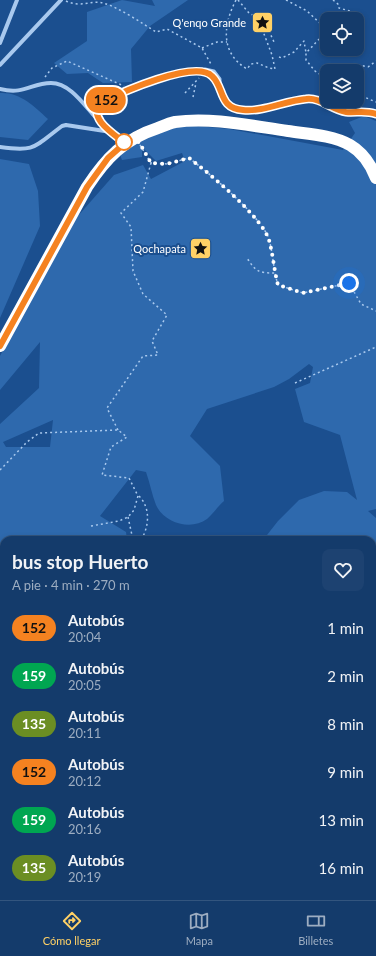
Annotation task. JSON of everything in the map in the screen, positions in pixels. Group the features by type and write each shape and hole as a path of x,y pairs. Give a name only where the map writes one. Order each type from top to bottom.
{"highway":[{"path":"0,346 87,187 108,158 125,143 139,136 175,122 204,122 319,136 350,145 363,155 376,178"}],"street":[{"path":"0,43 17,0"},
{"path":"0,65 61,0"},
{"path":"100,122 97,114 100,103 127,90 152,81 194,70 201,71 212,76 220,93 229,105 235,109 256,110 307,98 346,112 365,112 376,114"},
{"path":"0,89 13,92 50,83 58,84 64,87 79,100 100,122 125,143"},
{"path":"0,147 27,150 34,148 62,126 66,125 112,132"}],"path":[{"path":"64,0 73,4 81,5 102,2 156,32 167,29 202,48 212,65"},
{"path":"265,22 261,26 272,55 275,69 257,63 251,64 247,70 232,58 227,42 228,23 230,11 237,0 249,13 265,22 274,42"},
{"path":"286,0 307,11 323,26 324,35 306,54"},
{"path":"333,0 339,8 350,11"},
{"path":"279,57 282,58 294,52 304,41 306,60 315,71 320,74"},
{"path":"202,48 217,42 227,42"},
{"path":"37,87 52,68 67,61 125,86 127,90"},
{"path":"364,66 368,67 376,61"},
{"path":"194,97 197,82 200,76"},
{"path":"185,93 197,82"},
{"path":"364,97 376,103"},
{"path":"139,136 139,142 151,163 143,192 121,213 131,227 133,271 143,294 167,315 152,341 158,355 143,356 107,408 118,430 127,437 111,447 102,475 129,478 145,506 148,520 146,531 143,536"},
{"path":"151,163 167,164 189,158 207,172 260,223 269,238 278,285 303,293 349,283 361,304 376,311"},
{"path":"247,258 254,270 262,273 275,273"},
{"path":"295,383 376,347"},
{"path":"0,470 26,442 39,433 118,430"},
{"path":"91,526 119,521 128,517 134,510 138,494"},
{"path":"128,517 132,536"}],"shaded area":[{"path":"122,0 155,6 152,0 188,0 150,26 131,49 132,82 103,83 88,73 67,74 54,63 87,41 87,12"},
{"path":"0,93 7,93 20,97 48,119 28,140 0,137"},
{"path":"364,116 376,121 376,509 368,511 376,518 376,536 267,536 278,521 299,500 324,491 347,492 357,500 340,435 304,422 295,389 310,383 313,367 309,364 289,379 274,387 207,409 190,436 220,466 224,501 207,519 201,523 186,525 171,521 156,505 146,472 136,470 100,516 126,532 126,536 0,536 0,424 39,388 40,342 0,390 0,356 70,225 114,175 143,165 151,179 185,161 182,153 156,161 142,147 142,157 122,160 119,152 147,134 186,125 229,129 343,150 355,133 349,122","holes":["53,420 50,447 6,447 3,442"]},
{"path":"0,159 29,164 38,191 40,226 0,318"}],"bus line":[{"name":"152","path":"0,346 87,187 108,158 125,143 100,122 97,114 97,108 100,103 120,92 152,81 194,70 206,72 212,76 216,81 223,99 235,109 256,110 307,98 324,103 337,110 376,114"}],"place":[{"name":"Q'enqo Grande","path":"262,23"},
{"name":"Qochapata","path":"201,249"}],"route":[{"path":"124,142 139,142 143,152 151,163 167,164 189,158 207,172 260,223 269,238 278,285 303,293 349,283"}]}
